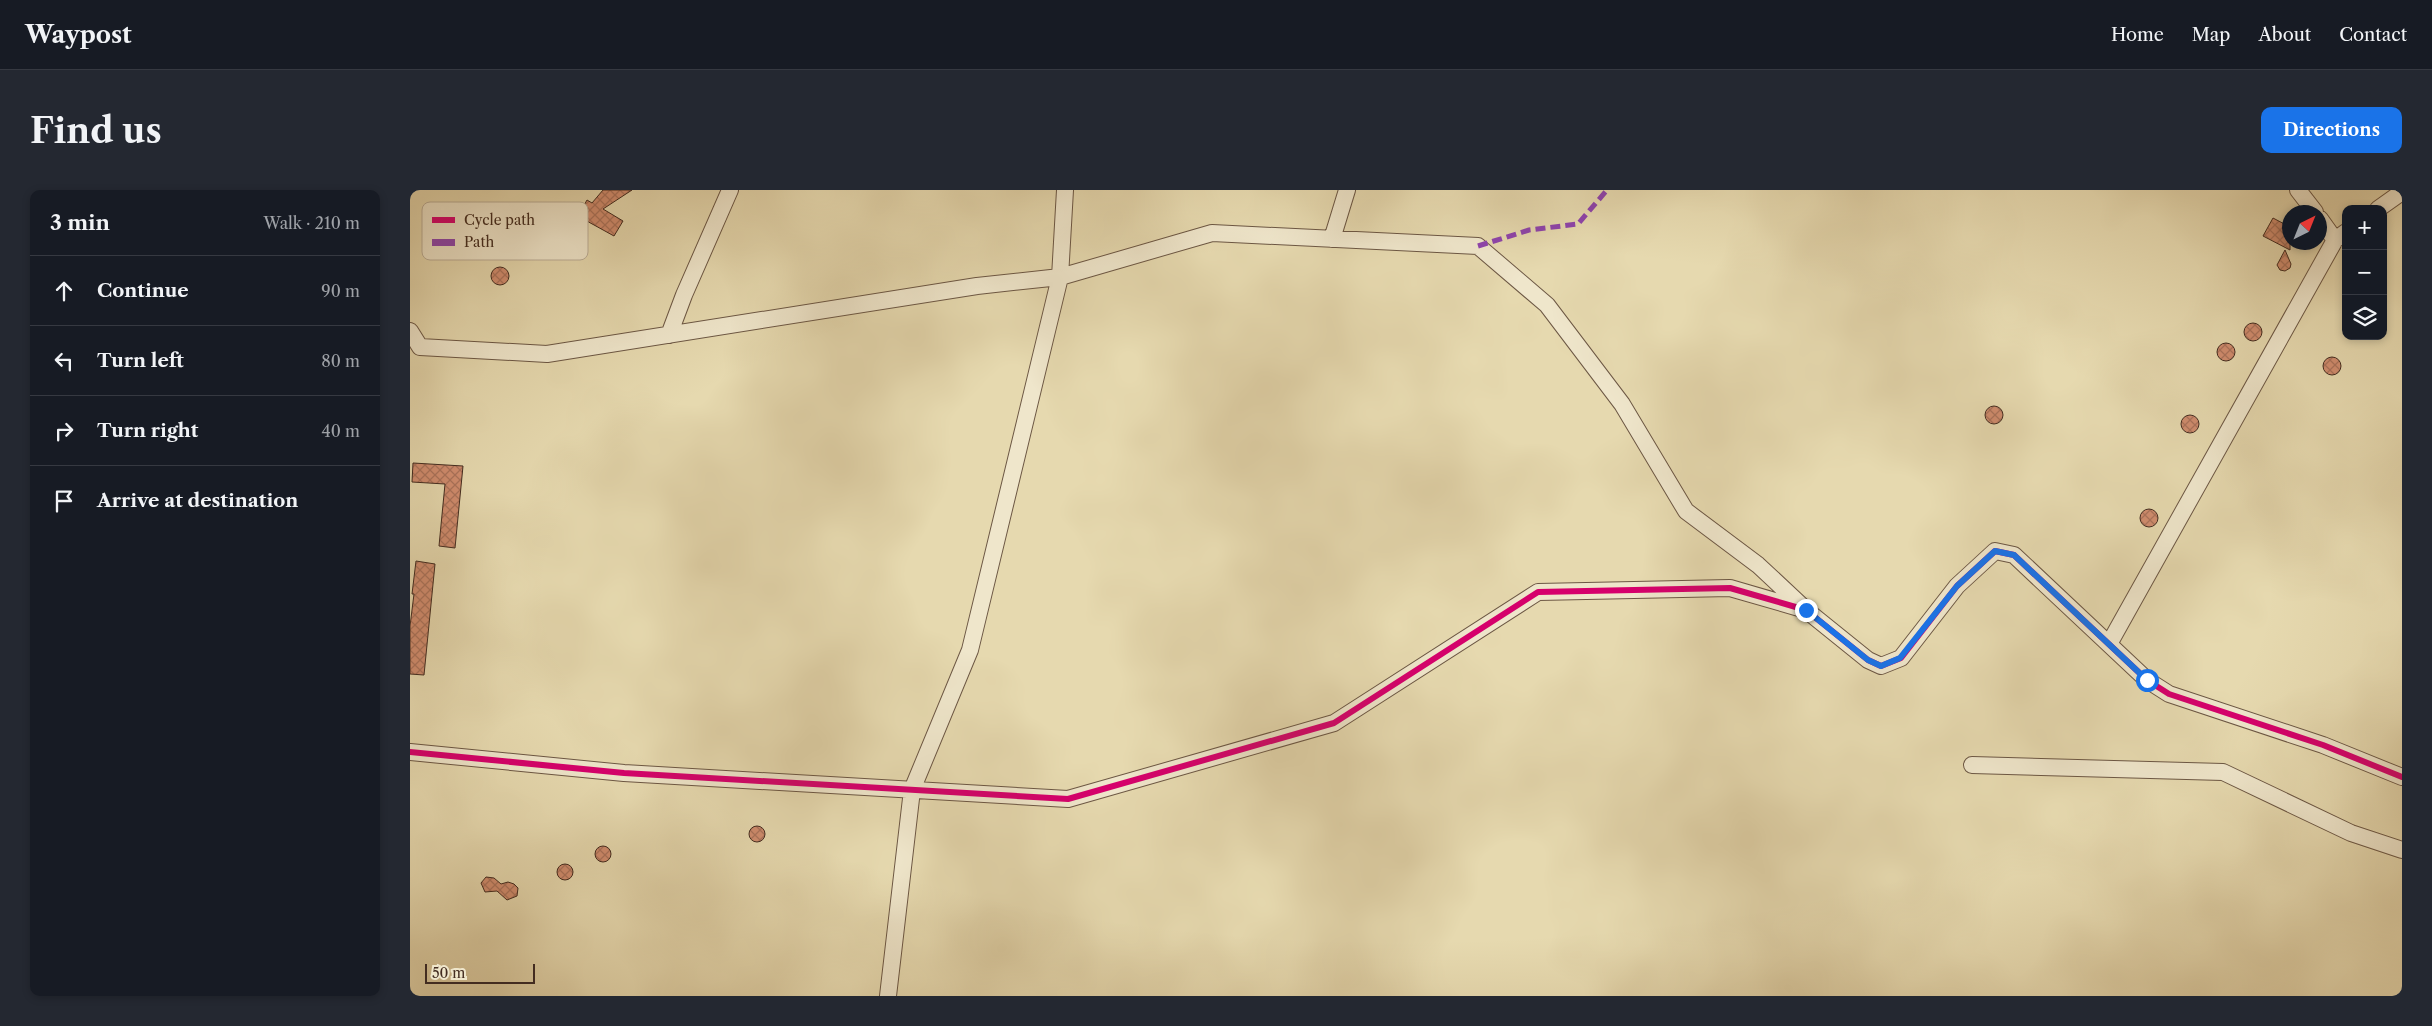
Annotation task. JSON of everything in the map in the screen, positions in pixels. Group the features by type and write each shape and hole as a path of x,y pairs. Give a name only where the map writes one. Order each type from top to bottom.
{"street":[{"path":"669,335 684,295 730,190"},
{"path":"888,996 912,790 970,650 1060,277 1065,190"},
{"path":"1332,239 1347,190"},
{"path":"2298,190 2310,205"},
{"path":"2386,205 2399,198"},
{"path":"2109,644 2340,236 2327,225"},
{"path":"410,330 415,353 547,354 976,286 1060,277 1212,233 1478,246 1547,305 1622,404 1686,511 1758,565 1806,610 1868,660 1881,666 1900,658 1957,586 1995,551 2014,555 2147,680 2169,694 2324,745 2402,777"},
{"path":"410,752 624,773 1068,800 1334,723 1538,592 1730,588 1806,610"},
{"path":"1972,765 2223,772 2351,833 2402,850"}],"building":[{"path":"603,190 632,190 603,209 623,221 614,236 588,222 588,202 586,202 587,200 592,203"},
{"path":"2273,218 2282,223 2282,246 2263,236"},
{"path":"2285,250 2291,264 2290,268 2285,271 2280,270 2277,265"},
{"path":"496,267 504,267 509,272 507,283 496,285 491,280 491,272"},
{"path":"2249,323 2257,323 2262,328 2260,339 2249,341 2244,336 2244,328"},
{"path":"2222,343 2230,343 2235,348 2233,359 2222,361 2217,356 2217,348"},
{"path":"2328,357 2336,357 2341,362 2339,373 2328,375 2323,370 2323,362"},
{"path":"1990,406 1998,406 2003,411 2001,422 1990,424 1985,419 1985,411"},
{"path":"2186,415 2194,415 2199,420 2197,431 2186,433 2181,428 2181,420"},
{"path":"413,463 463,466 455,548 439,546 445,484 412,482"},
{"path":"2145,509 2153,509 2158,514 2156,525 2145,527 2140,522 2140,514"},
{"path":"416,561 435,564 424,675 410,674 410,626"},
{"path":"754,826 760,826 765,831 763,840 754,842 749,837 749,831"},
{"path":"600,846 606,846 611,851 609,860 600,862 595,857 595,851"},
{"path":"562,864 568,864 573,869 571,878 562,880 557,875 557,869"},
{"path":"486,877 494,878 501,884 508,882 514,884 518,888 517,896 507,900 497,891 485,892 481,883"}],"marked path":[{"path":"1478,246 1529,230 1578,224 1607,190"}],"cycle path":[{"path":"410,752 624,773 1068,799 1334,723 1538,592 1730,588 1806,610 1868,660 1881,666 1901,658 1957,586 1995,551 2014,555 2147,680 2169,694 2323,745 2402,777"}],"route":[{"path":"1806,610 1868,660 1881,666 1900,658 1957,586 1995,551 2014,555 2147,680"}]}
